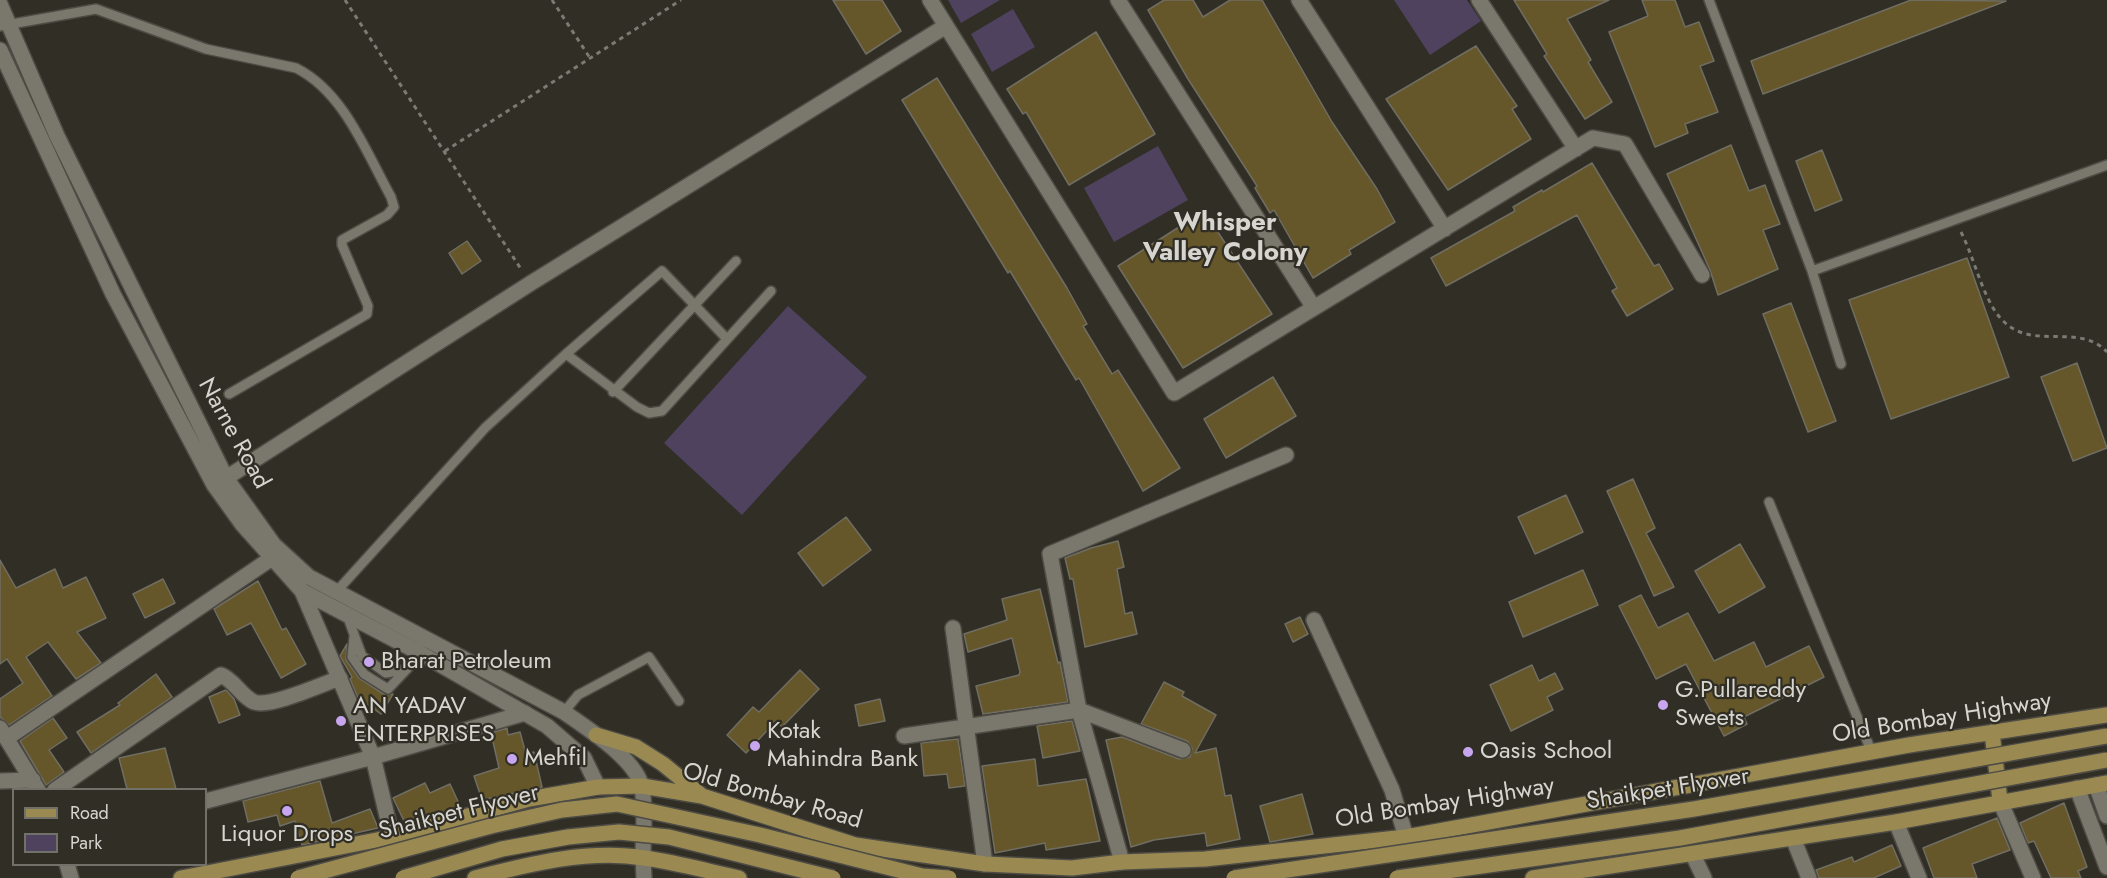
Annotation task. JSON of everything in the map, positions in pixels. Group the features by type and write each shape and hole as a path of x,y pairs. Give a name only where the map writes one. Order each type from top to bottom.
{"main road":[{"name":"Old Bombay Highway","path":"1072,868 1122,861 1205,859 1406,837 1872,753 1909,744 2107,715"},
{"path":"1992,732 2000,801"},
{"path":"596,735 636,747 663,764 702,796"},
{"name":"Shaikpet Flyover","path":"1234,878 1694,809 2107,736"},
{"name":"Shaikpet Flyover","path":"1397,878 1680,838 2107,760"},
{"path":"1533,878 1606,873 1793,837 1896,822 2101,784"},
{"name":"Old Bombay Road","path":"181,878 392,837 529,799 598,787 642,786 702,796 855,845 985,864 1072,868"},
{"name":"Shaikpet Flyover","path":"298,878 491,826 562,810 616,804 760,835 922,876 949,878"},
{"name":"Shaikpet Flyover","path":"403,878 502,849 568,837 619,832 669,837 833,878"},
{"path":"475,878 530,864 604,855 643,858 739,878"}],"street":[{"path":"930,0 1174,393 1593,138 1625,144 1702,275"},
{"path":"1118,0 1314,308"},
{"path":"1299,0 1444,229"},
{"path":"1479,0 1576,149"},
{"name":"Narne Road","path":"0,4 3,25 226,478 274,545 309,577 564,712 596,735 630,765 642,786"},
{"path":"226,478 531,283 946,26"},
{"name":"Narne Road","path":"0,50 113,294 214,485 242,524 302,591 420,653 547,726 584,758 598,787"},
{"path":"1122,861 1079,710 1050,554 1286,455"},
{"path":"35,785 3,733 272,558"},
{"path":"302,591 373,757 392,837"},
{"path":"1314,621 1392,789 1406,837"},
{"path":"953,628 985,864"},
{"path":"56,788 221,675 228,677 248,698 261,703 340,678"},
{"path":"904,736 1079,710 1182,750"},
{"path":"207,801 373,757 525,713"},
{"path":"0,781 35,785"},
{"path":"2101,784 2107,816"},
{"path":"642,786 644,878"},
{"path":"2077,788 2107,867"},
{"path":"2000,801 2033,878"},
{"path":"1896,822 1917,878"},
{"path":"1793,837 1809,878"},
{"path":"1693,855 1704,878"}],"lane":[{"path":"1709,0 1812,271 1841,364"},
{"path":"3,25 96,9 206,49 296,68 338,102 391,197 394,207 387,215 342,240 342,245 368,306 367,314 229,394"},
{"path":"1812,271 2107,165"},
{"path":"613,392 736,261"},
{"path":"336,592 485,428 566,354 662,272 727,339"},
{"path":"566,354 613,392 649,413 662,411 702,370 771,291"},
{"path":"1769,502 1872,753"},
{"path":"347,615 362,656 386,673 407,669"},
{"path":"354,637 352,657 364,674 388,689 420,653"},
{"path":"564,712 578,695 649,657 679,700"}],"path":[{"path":"345,0 531,283"},
{"path":"552,0 590,58"},
{"path":"444,151 681,0"},
{"path":"1973,256 1992,307 2007,324 2023,334 2040,338 2091,340 2107,352"}],"green space":[{"path":"948,0 1000,0 961,23"},
{"path":"1394,0 1467,0 1481,21 1430,55"},
{"path":"1013,9 1035,47 992,72 971,34"},
{"path":"1158,146 1188,200 1114,242 1084,188"},
{"path":"788,306 867,377 742,515 664,443"}],"building":[{"path":"833,0 882,0 901,31 866,54"},
{"path":"1164,0 1193,0 1203,17 1230,0 1262,0 1332,122 1377,189 1395,222 1349,250 1351,254 1313,278 1274,210 1270,213 1255,188 1257,186 1188,79 1148,10"},
{"path":"1514,0 1609,0 1567,19 1591,60 1588,62 1612,102 1585,119 1544,56 1547,54"},
{"path":"1642,0 1675,0 1685,27 1699,22 1714,61 1700,66 1718,112 1685,124 1688,133 1655,147 1609,32 1648,16"},
{"path":"1911,0 2006,1 1763,94 1751,61"},
{"path":"1096,32 1155,134 1069,185 1026,112 1023,114 1007,89"},
{"path":"1476,46 1517,106 1512,109 1531,139 1448,190 1386,99"},
{"path":"937,78 1067,288 1087,324 1083,326 1112,374 1118,370 1180,468 1143,491 1079,378 1076,380 902,100"},
{"path":"1731,145 1749,191 1765,185 1780,224 1763,230 1778,269 1718,295 1710,270 1667,174"},
{"path":"1822,150 1842,200 1815,211 1796,161"},
{"path":"1592,163 1654,266 1659,264 1673,289 1627,316 1612,291 1617,288 1577,215 1446,286 1431,258 1515,211 1513,207"},
{"path":"1204,211 1272,314 1183,368 1118,266"},
{"path":"467,241 481,261 462,274 449,253"},
{"path":"1967,258 2009,377 1891,419 1849,300"},
{"path":"1791,303 1836,421 1808,432 1763,314"},
{"path":"2077,363 2107,448 2073,461 2041,377"},
{"path":"1273,377 1296,416 1226,458 1204,419"},
{"path":"1633,479 1655,528 1646,533 1674,587 1654,596 1607,491"},
{"path":"1566,495 1583,532 1535,554 1518,517"},
{"path":"846,517 871,550 823,586 798,553"},
{"path":"1118,541 1124,567 1117,569 1125,614 1132,612 1137,634 1085,647 1073,579 1070,579 1065,558"},
{"path":"1740,544 1765,587 1719,613 1695,571"},
{"path":"0,560 16,588 55,569 63,588 86,577 106,618 77,632 101,663 76,679 48,642 26,657 52,696 9,725 0,717 0,699 23,683 7,659 0,664"},
{"path":"1583,570 1598,605 1523,637 1509,602"},
{"path":"163,579 175,603 145,618 133,594"},
{"path":"258,581 282,630 286,628 306,664 281,678 251,623 227,635 214,609"},
{"path":"1040,589 1058,663 1060,662 1068,702 983,714 976,686 1019,675 1012,638 968,652 964,634 1007,620 1002,599"},
{"path":"1641,595 1658,628 1688,613 1714,661 1754,642 1766,667 1809,646 1824,677 1744,717 1747,724 1724,736 1686,664 1656,679 1619,606"},
{"path":"1300,617 1308,634 1293,642 1285,624"},
{"path":"347,644 346,660 359,678 385,695 393,694 381,714 358,698 350,679 352,677 340,656"},
{"path":"1532,665 1539,681 1555,673 1563,689 1547,697 1553,710 1511,731 1490,685"},
{"path":"800,670 819,689 782,727 776,721 746,753 727,735 753,707 759,712"},
{"path":"156,674 172,697 91,753 77,732 120,705 118,703"},
{"path":"1164,682 1184,692 1182,696 1216,715 1195,753 1216,748 1225,796 1231,795 1240,839 1207,846 1205,833 1154,840 1131,847 1106,740 1122,737 1179,759 1190,757 1192,748 1187,741 1141,724"},
{"path":"226,690 234,699 240,715 219,723 209,697"},
{"path":"880,699 885,721 859,726 855,705"},
{"path":"53,718 67,738 49,750 64,772 46,785 20,741"},
{"path":"1072,721 1080,751 1043,758 1037,726"},
{"path":"507,728 508,735 520,732 526,754 534,752 542,787 482,800 474,776 499,768 491,733"},
{"path":"958,739 965,786 949,788 947,774 924,776 921,743"},
{"path":"165,748 176,788 127,788 119,758"},
{"path":"1035,759 1038,786 1086,779 1100,841 1046,850 1045,843 995,853 982,766"},
{"path":"320,781 332,823 370,809 378,828 302,845 295,821 280,826 277,815 248,822 243,801"},
{"path":"425,783 430,793 450,784 461,808 405,823 393,798"},
{"path":"1302,794 1313,834 1270,842 1260,806"},
{"path":"2064,803 2087,867 2078,871 2081,878 2051,878 2034,841 2028,843 2020,823"},
{"path":"1997,818 2010,850 1972,864 1977,878 1934,878 1923,848"},
{"path":"1892,845 1901,866 1874,878 1819,878 1816,870 1852,857 1854,862"}],"place":[{"name":"Bharat Petroleum","path":"369,662"},
{"name":"G.Pullareddy Sweets","path":"1663,705"},
{"name":"AN YADAV ENTERPRISES","path":"341,721"},
{"name":"Kotak Mahindra Bank","path":"755,746"},
{"name":"Oasis School","path":"1468,752"},
{"name":"Mehfil","path":"512,759"},
{"name":"Liquor Drops","path":"287,811"}],"district":[{"name":"Whisper Valley Colony","path":"1225,239"}]}
